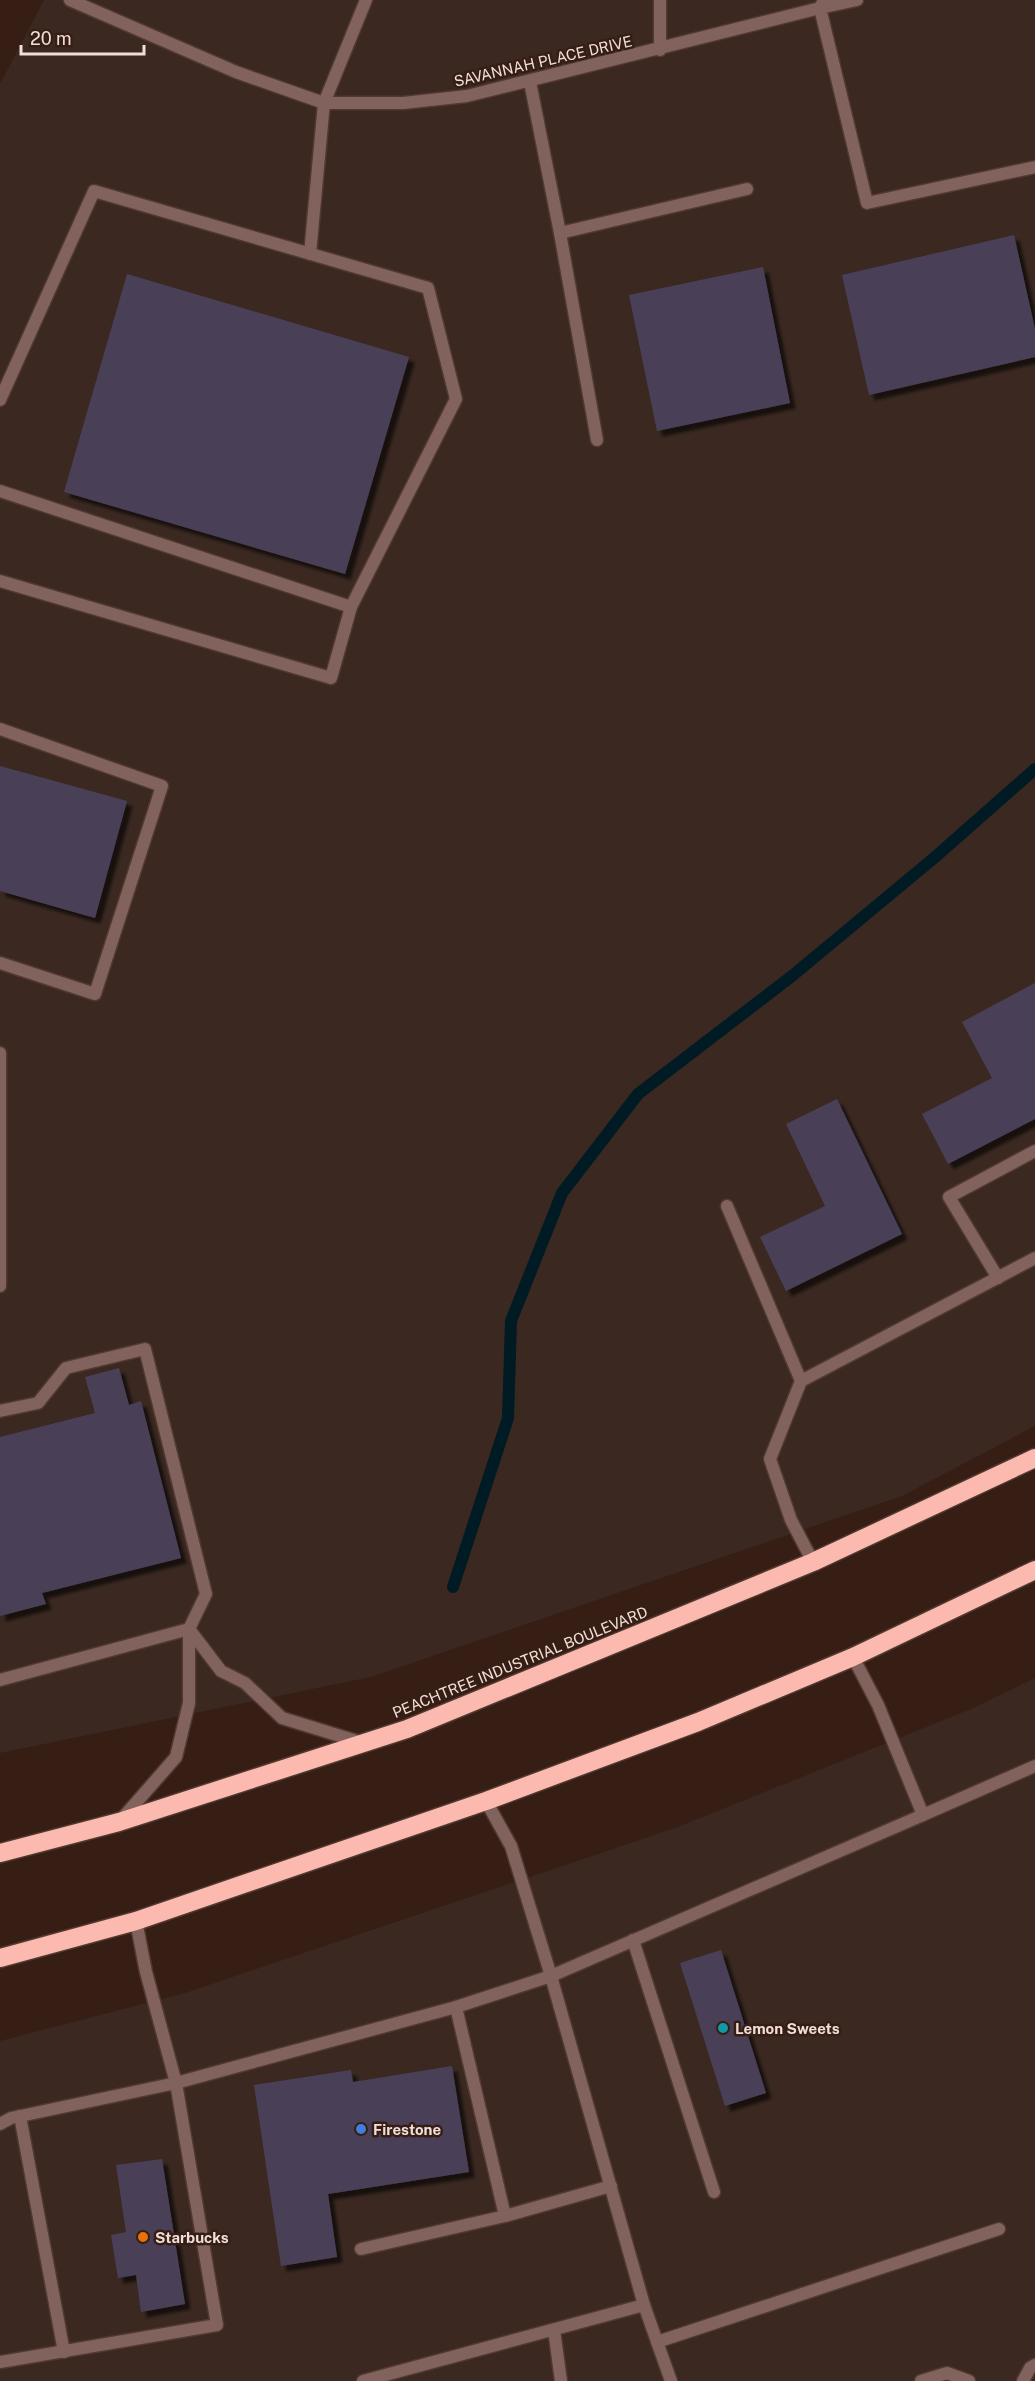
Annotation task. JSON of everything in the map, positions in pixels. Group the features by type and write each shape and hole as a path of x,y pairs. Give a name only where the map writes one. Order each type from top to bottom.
{"highway":[{"name":"PEACHTREE INDUSTRIAL BOULEVARD","path":"0,1852 119,1822 407,1729 813,1562 1035,1458"},
{"path":"0,1958 136,1921 486,1801 698,1722 853,1657 1035,1570"}],"street":[{"name":"SAVANNAH PLACE DRIVE","path":"70,0 236,72 324,103 403,103 467,96 660,50 822,4 857,0"},
{"path":"310,254 324,103 366,0"},
{"path":"660,0 660,50"},
{"path":"822,4 867,203 1035,167"},
{"path":"530,82 597,440"},
{"path":"560,233 747,189"},
{"path":"0,400 94,191 428,288 456,399 351,607 331,678 0,581"},
{"path":"0,491 351,607"},
{"path":"0,729 162,786 95,994 0,963"},
{"path":"0,1053 0,1286"},
{"path":"998,1278 949,1197 1035,1151"},
{"path":"727,1206 801,1381"},
{"path":"813,1562 791,1520 770,1459 801,1381 1035,1258"},
{"path":"0,1410 38,1403 66,1368 145,1349 206,1594 189,1629 189,1703 176,1757 119,1822"},
{"path":"0,1680 189,1629"},
{"path":"189,1629 221,1671 245,1683 282,1718 363,1743"},
{"path":"853,1657 878,1705 923,1815"},
{"path":"0,2124 20,2116 176,2083 456,2007 551,1976 1035,1766"},
{"path":"486,1801 511,1846 551,1976 644,2305 671,2381"},
{"path":"0,2362 217,2325 176,2083 146,1972 136,1921"},
{"path":"633,1940 714,2192"},
{"path":"456,2007 505,2216"},
{"path":"20,2116 64,2352"},
{"path":"361,2249 505,2216 611,2186"},
{"path":"657,2342 999,2229"},
{"path":"363,2381 644,2305"},
{"path":"554,2330 561,2381"},
{"path":"1023,2381 1030,2368 1035,2365"},
{"path":"921,2381 947,2373 969,2381"}],"shaded area":[{"path":"44,0 1035,0 1035,1426 902,1496 371,1677 0,1753 0,84"},
{"path":"1035,1678 1035,2381 0,2381 0,2041 185,1993 675,1828 971,1709"}],"building":[{"path":"1014,235 1035,329 1035,357 869,395 842,275"},
{"path":"763,267 790,403 657,431 629,295"},
{"path":"127,274 409,357 345,574 64,492"},
{"path":"0,766 127,801 95,918 0,891"},
{"path":"1035,983 1035,1119 948,1164 922,1114 992,1078 962,1022"},
{"path":"837,1099 902,1234 786,1291 760,1237 825,1206 786,1124"},
{"path":"119,1368 129,1405 141,1401 181,1558 42,1593 46,1604 0,1616 0,1437 95,1413 85,1377"},
{"name":"Lemon Sweets","path":"721,1950 766,2093 725,2106 680,1963"},
{"name":"Firestone","path":"452,2066 469,2172 328,2194 337,2257 281,2266 254,2085 351,2070 353,2082"},
{"name":"Starbucks","path":"162,2159 185,2304 141,2312 136,2275 118,2278 111,2235 126,2232 116,2165"}],"waterway":[{"path":"453,1587 508,1418 511,1321 562,1193 638,1094 792,976 934,858 1035,769"}],"place":[{"name":"Lemon Sweets","path":"723,2028"},
{"name":"Firestone","path":"361,2129"},
{"name":"Starbucks","path":"143,2237"}]}
